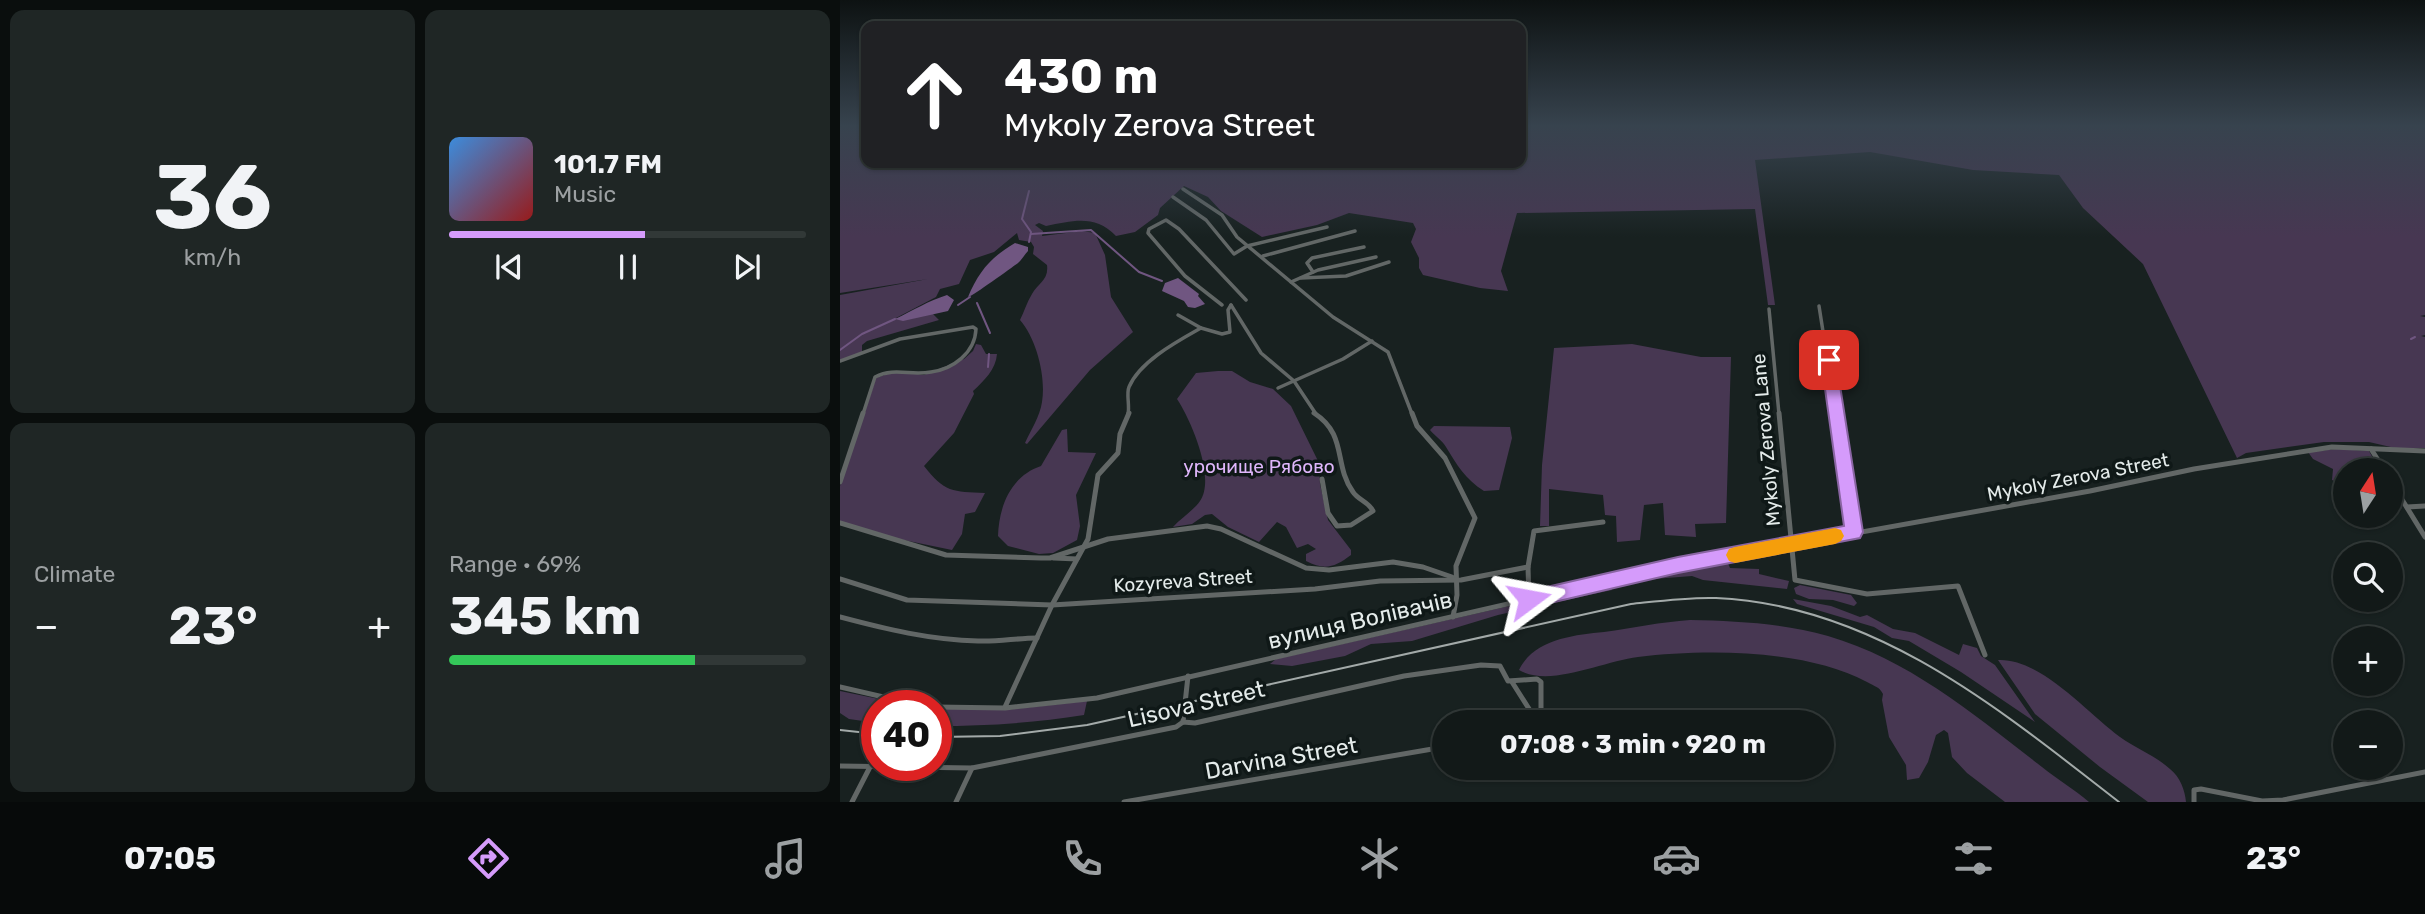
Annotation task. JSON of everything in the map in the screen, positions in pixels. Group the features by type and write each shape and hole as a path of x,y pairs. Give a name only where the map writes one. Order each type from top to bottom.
{"street":[{"path":"1182,189 1222,215 1229,228 1247,246 1341,324 1383,347 1393,360 1402,392 1417,426 1441,452 1472,508 1474,527 1461,549 1454,578 1457,588 1453,617"},
{"path":"1173,197 1206,220 1234,254 1247,246 1327,227"},
{"path":"1222,305 1185,276 1148,233 1149,229 1166,220 1179,229 1246,300"},
{"path":"1262,256 1355,231"},
{"path":"1256,252 1261,242"},
{"path":"1313,272 1307,263 1312,258 1364,247"},
{"path":"1291,282 1313,272 1376,257"},
{"path":"1301,278 1335,278 1381,267 1389,262"},
{"path":"1178,315 1201,328 1222,334 1230,332 1228,310 1231,304 1261,353 1294,381 1315,414 1328,422 1344,462 1351,489 1372,507 1373,511 1355,523 1342,528 1337,526 1328,513 1322,479"},
{"path":"1819,306 1854,532"},
{"name":"Mykoly Zerova Lane","path":"1769,309 1793,575 1800,583 1867,594 1958,586 1984,655"},
{"path":"840,362 900,339 973,327 976,329 977,335 971,351 960,359 926,373 898,368 875,377 840,482"},
{"path":"1005,708 1052,605 1085,545 1098,475 1118,453 1120,434 1127,422 1130,405 1128,389 1164,349 1201,328"},
{"path":"1278,388 1343,359 1373,341"},
{"name":"Mykoly Zerova Street","path":"1790,544 2090,491 2294,451 2332,446 2425,451"},
{"path":"2371,449 2377,458"},
{"path":"2403,501 2425,537"},
{"path":"2407,507 2425,506"},
{"path":"1529,599 1528,567 1534,531 1603,522"},
{"path":"840,523 946,555 1077,559"},
{"path":"1050,558 1108,539 1207,526 1221,529 1306,568 1320,571 1338,571 1392,562 1454,578"},
{"name":"вулиця Волівачів","path":"952,707 1005,708 1097,698 1678,565 1790,544"},
{"name":"Kozyreva Street","path":"840,579 907,600 1052,605 1454,578 1461,580 1528,567"},
{"path":"840,617 899,633 927,637 978,641 1037,638"},
{"name":"Lisova Street","path":"952,768 972,768 1149,733 1176,727 1184,722 1195,723 1401,677 1483,663 1500,666 1505,678 1512,682 1537,679 1541,682 1541,710"},
{"path":"1184,722 1188,676"},
{"path":"1512,682 1528,710"},
{"path":"840,687 861,692"},
{"name":"Darvina Street","path":"1124,802 1432,749"},
{"name":"Lisova Street","path":"840,766 861,767"},
{"path":"956,802 972,768"},
{"path":"2194,802 2194,790 2201,789 2228,799 2283,800 2425,772"},
{"path":"852,802 863,781"}],"green space":[{"path":"840,162 861,162 861,168 1526,168 1526,162 1755,162 1775,305 1768,305 1755,209 1517,213 1501,271 1508,291 1480,288 1423,275 1411,242 1416,229 1413,223 1349,213 1317,225 1262,237 1221,211 1208,197 1184,186 1160,208 1158,215 1135,232 1116,236 1100,224 1083,221 1035,225 1043,231 1042,236 1082,231 1095,233 1105,255 1111,297 1133,332 1090,370 1027,444 1025,443 1041,407 1043,381 1035,348 1020,320 1047,270 1047,265 1033,254 1034,247 1031,242 1019,240 1017,233 994,252 970,260 959,284 940,289 936,297 896,318 910,319 932,313 939,320 867,341 862,345 862,352 840,360 840,295 928,279 840,293"},
{"path":"1930,162 2425,162 2425,315 2420,316 2425,317 2425,335 2421,336 2425,337 2425,448 2395,448 2369,442 2324,442 2246,453 2237,458 2143,264 2083,208 2059,175 1973,170"},
{"path":"976,344 981,345 986,354 997,354 992,370 973,391 974,394 954,433 924,466 937,481 950,489 985,493 975,512 965,514 962,534 952,550 889,537 840,522 840,486 876,378 896,371 924,375 964,359"},
{"path":"1632,344 1701,357 1731,357 1726,523 1695,524 1696,537 1665,535 1663,503 1644,505 1640,540 1617,542 1616,516 1605,515 1603,495 1549,489 1549,526 1540,526 1542,465 1554,348"},
{"name":"урочище Рябово","path":"1232,371 1250,382 1273,389 1291,406 1319,463 1320,484 1328,520 1351,550 1351,555 1335,565 1324,567 1306,561 1306,554 1316,549 1308,544 1297,548 1286,527 1277,522 1259,542 1228,527 1212,514 1205,515 1192,524 1173,527 1200,501 1205,478 1195,434 1177,399 1196,373"},
{"path":"1434,426 1510,427 1512,438 1499,490 1484,491 1472,482 1430,430"},
{"path":"1067,429 1068,452 1096,453 1076,495 1080,526 1077,540 1053,553 1039,554 1008,546 998,536 1004,503 1022,477 1041,466 1062,430"},
{"path":"2337,449 2369,451 2373,458 2333,458 2333,469 2313,459 2308,452"},
{"path":"1727,561 1730,568 1759,569 1759,574 1789,581 1787,589 1703,580 1692,576 1641,580 1616,588 1615,583 1629,578"},
{"path":"1611,583 1612,590 1498,615 1412,641 1371,644 1345,656 1292,666 1270,664 1276,659"},
{"path":"1800,585 1851,595 1857,603 1854,606 1833,600 1809,599 1796,594 1794,588"},
{"path":"1793,599 1831,606 1860,617 1867,615 1893,629 1915,633 1959,655 1963,644 1977,648 1981,656 1995,665 2035,722 1909,641 1892,638 1874,627 1797,604"},
{"path":"1690,620 1794,628 1858,646 1887,659 1967,709 2089,802 2005,802 1967,773 1952,757 1948,733 1944,730 1936,735 1928,762 1919,778 1907,780 1906,765 1889,737 1881,691 1842,671 1815,663 1755,654 1694,653 1624,659 1561,675 1532,675 1519,670 1534,651 1556,641 1580,635"},
{"path":"1998,660 2014,662 2047,677 2120,737 2164,764 2179,780 2186,802 2148,802 2100,767 2035,714"},
{"path":"840,691 861,695 861,721 849,719 840,713"},
{"path":"1087,701 1084,715 952,726 952,708 1005,710"}],"shaded area":[{"path":"1015,243 1028,247 1021,260 968,297 987,265"},
{"path":"1178,278 1199,294 1205,304 1195,308 1188,307 1184,301 1162,291 1165,283"},
{"path":"947,295 954,300 948,311 903,321 895,319 927,303"}],"waterway":[{"path":"1029,191 1022,219 1031,232 1029,242"},
{"path":"1031,234 1091,230 1139,272 1162,281"},
{"path":"958,305 970,297"},
{"path":"977,303 990,333"},
{"path":"840,350 862,334 895,319"},
{"path":"2411,339 2415,337"},
{"path":"988,367 989,354"}],"railway":[{"path":"952,737 1000,736 1087,725 1631,604 1716,598 1774,605 1829,620 1882,641 1981,698 2119,802"},
{"path":"840,730 861,732"}],"slow traffic":[{"path":"1735,555 1835,536"}],"route":[{"path":"1529,599 1678,565 1854,532 1849,513 1848,485 1829,360"}]}
